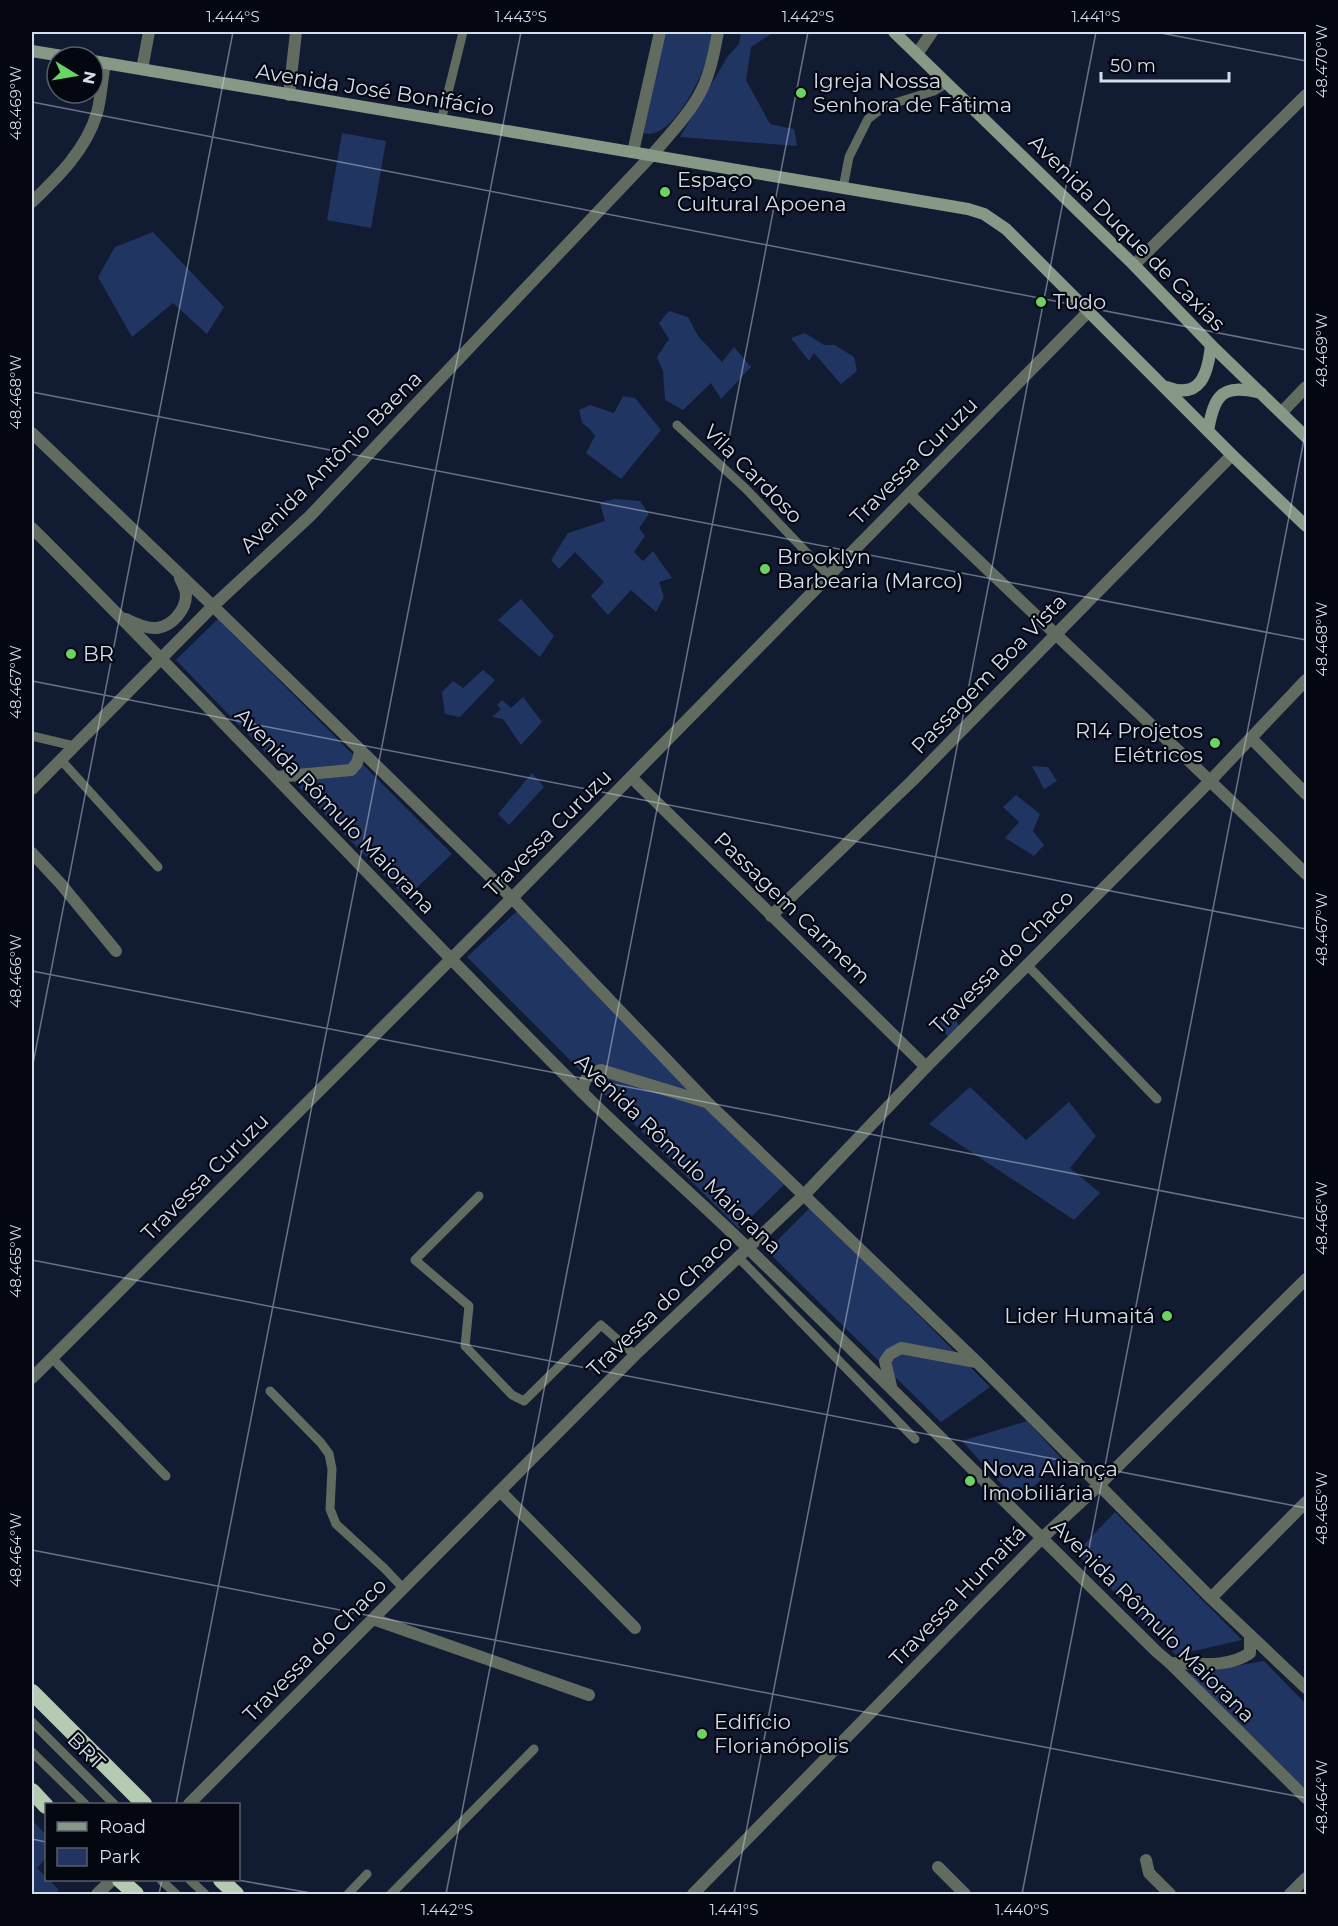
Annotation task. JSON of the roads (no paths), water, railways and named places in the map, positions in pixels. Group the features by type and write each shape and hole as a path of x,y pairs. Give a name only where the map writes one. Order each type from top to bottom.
{"highway":[{"path":"32,1692 143,1803"},
{"path":"32,1791 45,1805"},
{"path":"121,1881 136,1894"},
{"path":"222,1881 236,1894"}],"main road":[{"name":"Avenida Duque de Caxias","path":"894,32 1134,265 1211,345 1306,437"},
{"name":"Avenida José Bonifácio","path":"105,63 652,155"},
{"path":"652,155 968,209 984,214 1006,229 1306,526"},
{"path":"1163,385 1178,391 1190,390 1202,381 1209,366 1211,345"},
{"path":"1208,431 1212,410 1220,396 1233,389 1242,388 1262,393"}],"street":[{"path":"142,69 149,32"},
{"path":"289,95 296,32"},
{"path":"633,152 660,32"},
{"name":"Avenida Antônio Baena","path":"32,789 161,657 310,516 652,155 699,95 710,69 718,32"},
{"path":"917,54 932,32"},
{"path":"1134,265 1306,95"},
{"path":"32,202 64,171 87,138 97,113 97,105"},
{"name":"Travessa Curuzu","path":"32,1378 512,898 1089,311"},
{"path":"1282,412 1306,387"},
{"path":"32,433 512,898 707,1102 977,1362 1211,1598 1306,1688"},
{"name":"Passagem Boa Vista","path":"771,916 912,781 1232,455"},
{"path":"909,494 1054,635 1211,780 1306,874"},
{"name":"Avenida Rômulo Maiorana","path":"32,528 161,657 583,1093 891,1386 1306,1798"},
{"path":"119,615 135,624 155,629 167,625 179,614 185,604 186,592 178,573"},
{"name":"Travessa do Chaco","path":"190,1803 635,1355 805,1194 926,1067 1211,780 1306,680"},
{"path":"1251,738 1306,794"},
{"path":"276,777 351,770 357,763 360,752"},
{"name":"Passagem Carmem","path":"631,777 926,1067"},
{"path":"32,853 116,951"},
{"path":"583,1093 582,1084 589,1074 601,1070 707,1102"},
{"name":"Travessa Humaitá","path":"693,1894 1042,1538 1098,1486 1306,1280"},
{"path":"891,1386 885,1361 890,1354 902,1348 977,1362"},
{"path":"500,1491 635,1628"},
{"path":"1211,1598 1306,1502"},
{"path":"373,1619 589,1695"},
{"path":"1170,1663 1222,1664 1241,1659 1250,1653 1250,1635"},
{"path":"1146,1860 1149,1873 1170,1894"},
{"path":"938,1866 965,1894"},
{"path":"1290,1894 1306,1878"},
{"path":"97,1894 111,1881"}],"lane":[{"path":"441,121 463,32"},
{"path":"843,188 849,157 868,119 885,106 934,92 947,83"},
{"name":"Vila Cardoso","path":"677,425 746,489 829,576"},
{"path":"32,736 74,746"},
{"path":"61,760 158,867"},
{"path":"1027,965 1157,1099"},
{"path":"479,1196 415,1260 469,1306 465,1346 512,1395 524,1401 601,1325 635,1355"},
{"path":"738,1257 915,1439"},
{"path":"52,1358 166,1476"},
{"path":"270,1391 321,1443 328,1454 332,1469 330,1509 336,1524 404,1588"},
{"name":"BRT","path":"32,1722 113,1803"},
{"path":"391,1894 534,1749"},
{"name":"BRT","path":"32,1752 84,1803"},
{"path":"348,1894 367,1874"},
{"path":"162,1881 176,1894"},
{"path":"191,1881 205,1894"}],"place":[{"name":"Igreja Nossa Senhora de Fátima","path":"801,93"},
{"name":"Espaço Cultural Apoena","path":"665,192"},
{"name":"Tudo","path":"1041,302"},
{"name":"Brooklyn Barbearia (Marco)","path":"765,569"},
{"name":"BR","path":"71,654"},
{"name":"R14 Projetos Elétricos","path":"1215,743"},
{"name":"Lider Humaitá","path":"1167,1316"},
{"name":"Nova Aliança Imobiliária","path":"970,1481"},
{"name":"Edifício Florianópolis","path":"702,1734"}]}
